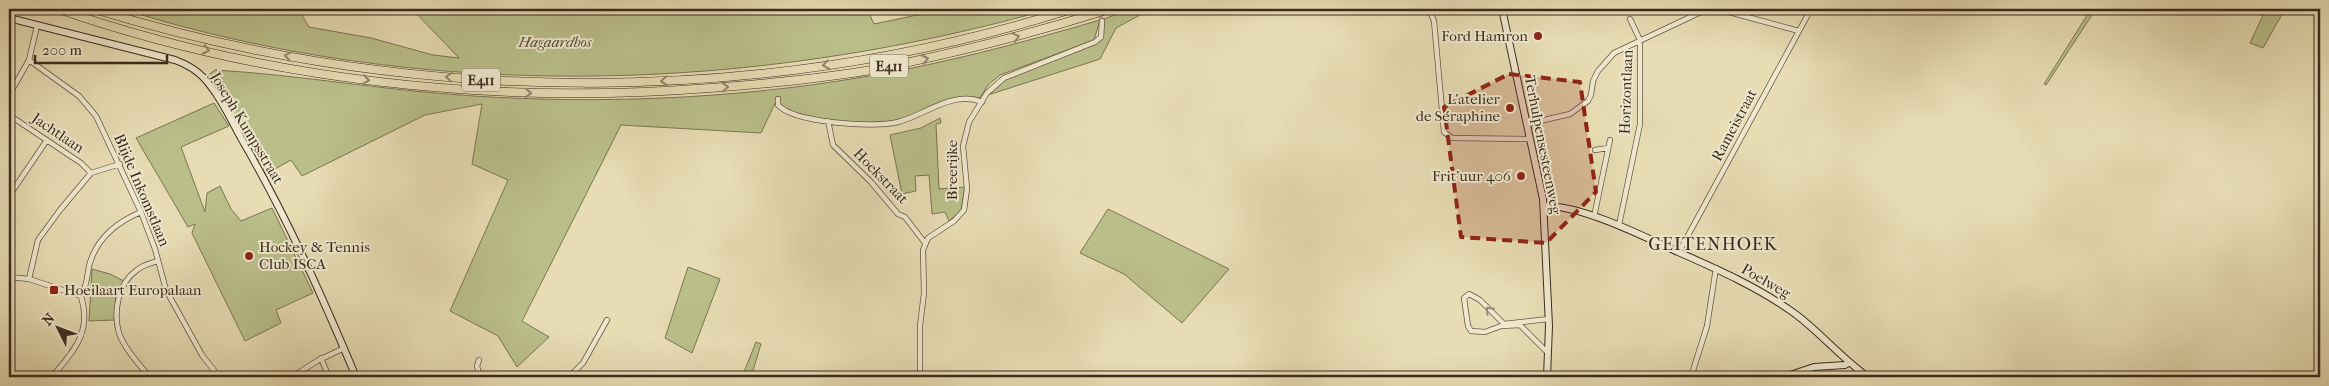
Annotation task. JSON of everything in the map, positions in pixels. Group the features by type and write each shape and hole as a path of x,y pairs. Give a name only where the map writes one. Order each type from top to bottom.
{"highway":[{"name":"E411","path":"58,9 179,44 303,70 428,87 482,91 597,94 650,93 753,85 868,70 969,49 1046,29 1110,9"},
{"name":"E411","path":"94,9 181,33 306,60 385,71 482,80 596,83 716,77 820,66 922,48 985,34 1072,9"}],"street":[{"path":"1428,9 1434,20 1444,132 1452,138 1530,139"},
{"name":"Terhulpensesteenweg","path":"1502,9 1544,206 1548,319 1547,377"},
{"path":"1527,124 1570,114 1585,104 1591,95 1592,81 1608,59 1640,40 1703,11 1714,9"},
{"path":"1718,9 1800,31"},
{"name":"Rameistraat","path":"1680,252 1811,9"},
{"name":"Joseph Kumpsstraat","path":"9,18 175,60 194,69 203,76 267,183 356,377"},
{"name":"Horizontlaan","path":"1619,225 1640,124 1640,40 1630,19"},
{"name":"Breerijke","path":"925,244 933,234 960,216 964,210 967,189 964,138 969,122 995,83 1095,42 1101,36 1102,21"},
{"path":"9,95 29,60 37,26"},
{"name":"Blijde Inkomstlaan","path":"29,60 78,96 96,116 141,212 166,290 202,355 219,377"},
{"name":"Hoekstraat","path":"778,99 780,107 788,113 828,121 887,124 915,117 958,98 982,102"},
{"name":"Jachtlaan","path":"9,115 81,163 91,173"},
{"name":"Hoekstraat","path":"828,121 833,145 871,182 898,214 905,217 925,244"},
{"path":"9,196 46,140"},
{"path":"1594,217 1610,140"},
{"path":"1595,150 1608,148"},
{"path":"29,279 35,250 43,232 91,173 120,164"},
{"name":"Poelweg","path":"1544,206 1558,206 1619,225 1737,278 1791,310 1848,363 1868,377"},
{"path":"55,376 83,334 86,318 81,296 86,288 90,265 98,245 122,221 141,212"},
{"path":"920,377 925,244"},
{"path":"150,377 120,334 116,307 123,286 130,276 142,266 158,261"},
{"path":"1691,377 1707,326 1716,268"},
{"path":"9,277 29,279 81,296"},
{"path":"1548,319 1504,324 1476,296 1469,294 1464,298 1468,326 1471,331 1485,332 1501,326 1520,325 1548,353"},
{"path":"569,377 583,363 607,320"},
{"path":"292,377 321,358 344,348"},
{"path":"321,358 329,377"},
{"path":"479,360 477,366 480,377"},
{"path":"1784,377 1814,367 1845,365 1848,363"}],"highlighted area":[{"path":"1509,74 1580,82 1596,192 1546,243 1461,237 1444,107"}],"green space":[{"name":"Hagaardbos","path":"122,9 298,9 309,27 371,38 433,55 459,58 412,9 867,9 874,24 946,9 1050,9 936,37 820,58 703,71 586,76 468,73 351,61 235,39"},
{"path":"1131,9 1151,9 1116,28 1100,59 988,95 999,83 1011,76 1101,39 1104,19"},
{"path":"2091,9 2096,9 2046,85 2044,84"},
{"path":"2266,9 2285,9 2263,48 2250,43"},
{"path":"1100,20 1094,40 1000,75 988,85 980,98 956,98 891,122 868,124 824,119 788,110 776,101 761,133 621,125 522,321 549,337 517,367 498,336 450,311 508,180 472,164 482,104 425,115 302,176 291,160 266,174 206,77 215,70 280,75 441,94 568,100 663,98 805,86 882,74 1007,46"},
{"name":"Hockey & Tennis Club ISCA","path":"214,103 229,126 181,147 205,212 207,193 220,186 231,209 241,221 272,208 313,293 276,310 281,323 245,341 192,233 195,224 188,227 136,138"},
{"path":"940,118 941,123 936,124 939,189 965,187 961,211 949,221 945,212 932,214 929,175 915,176 916,191 902,194 890,135 921,128"},
{"path":"1108,209 1229,269 1182,323 1124,274 1080,253"},
{"path":"688,267 720,279 692,353 665,338"},
{"path":"92,269 110,274 124,281 116,299 115,320 89,321"},
{"path":"756,342 761,344 751,377 742,377"}],"tunnel":[{"path":"1098,9 1102,21"}],"place":[{"name":"Ford Hamron","path":"1538,36"},
{"name":"L'atelier de Séraphine","path":"1510,108"},
{"name":"Frit'uur 406","path":"1521,176"},
{"name":"Hockey & Tennis Club ISCA","path":"249,256"},
{"name":"Hoeilaart Europalaan","path":"54,290"}],"district":[{"name":"GEITENHOEK","path":"1713,244"}]}
